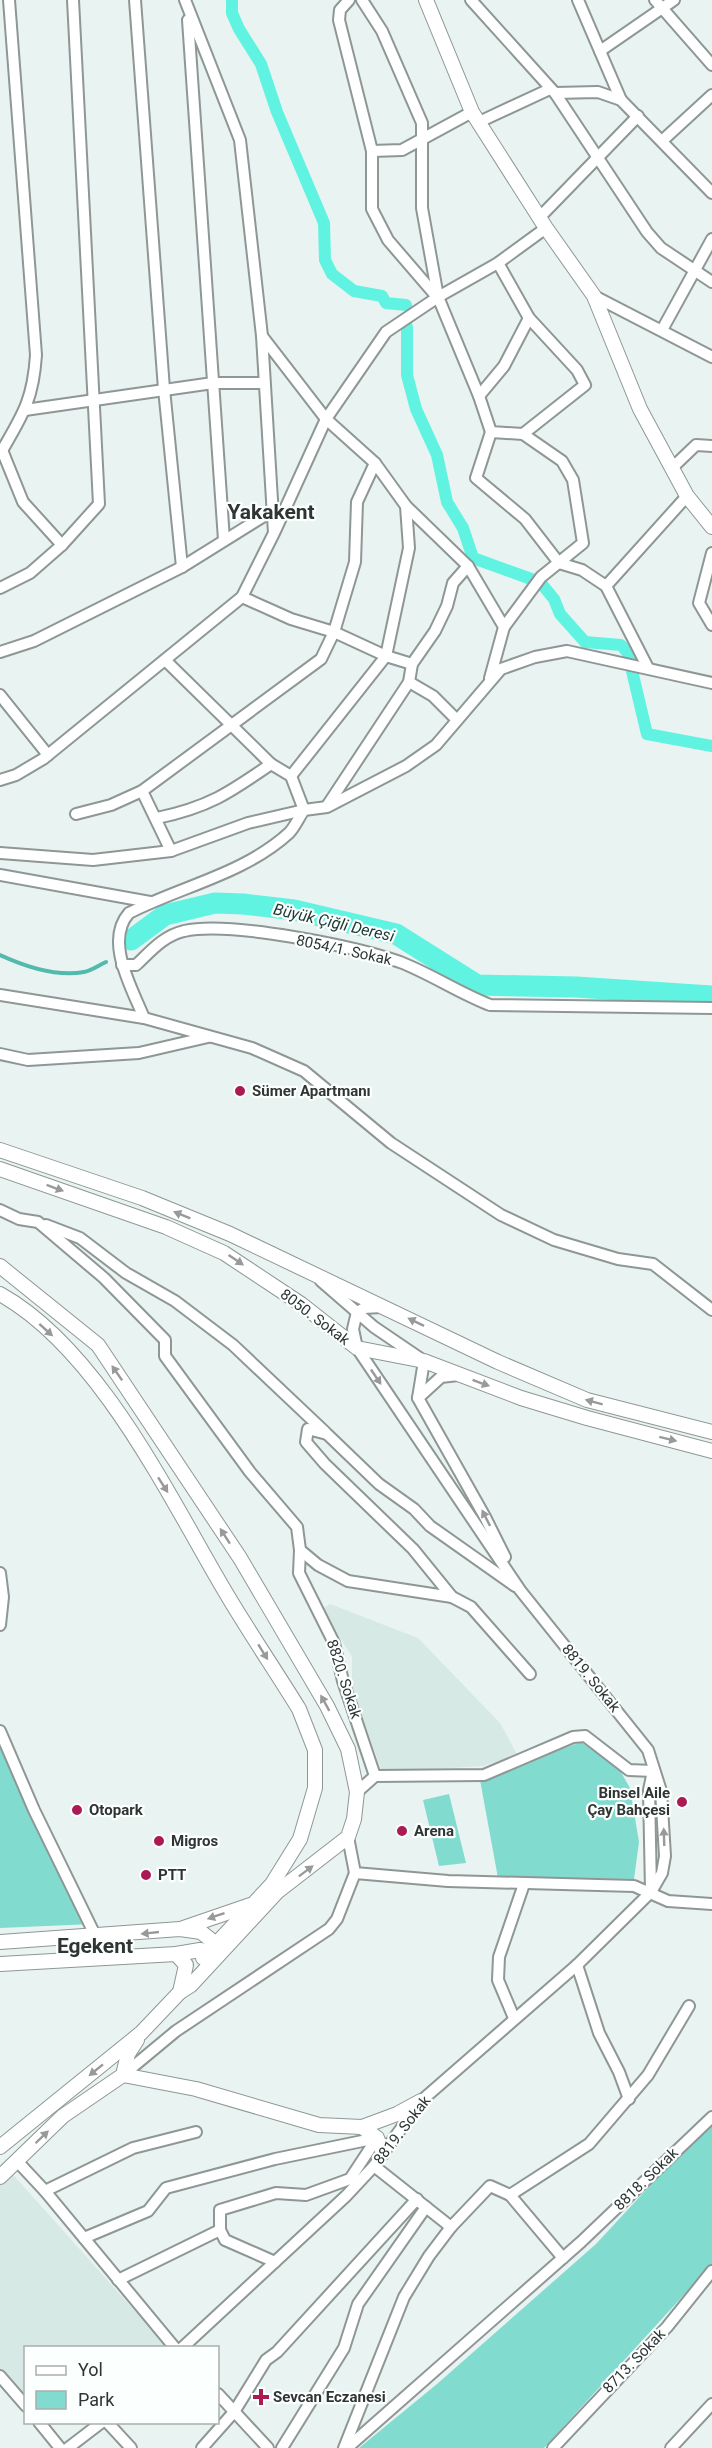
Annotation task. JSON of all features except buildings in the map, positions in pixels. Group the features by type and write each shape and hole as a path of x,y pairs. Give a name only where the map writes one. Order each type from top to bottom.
{"street":[{"path":"9,0 36,355 34,386 25,410 1,452 23,502 62,545"},
{"path":"0,588 30,573 62,545 99,504 73,0"},
{"path":"135,0 164,389 182,567"},
{"path":"349,0 340,10 339,20 372,151 372,209 388,240 438,297"},
{"path":"362,0 382,31 422,123 422,208 438,297 479,396 491,432 476,478 525,519 559,562 582,570 606,586 648,668"},
{"path":"426,0 475,117 542,223 594,296 640,409 687,496 712,527"},
{"path":"471,0 553,91 647,232 661,248 712,282"},
{"path":"578,0 621,100 663,140 712,193"},
{"path":"600,51 659,4 674,0"},
{"path":"186,4 240,140 262,336 263,383 274,533"},
{"path":"186,4 224,540"},
{"path":"659,4 712,65"},
{"path":"372,151 402,150 423,138 475,117 553,91 598,92 621,100"},
{"path":"663,140 712,94"},
{"path":"0,780 16,775 48,755 242,597 326,419 386,332 438,297 498,263 542,223 596,158 638,116"},
{"path":"662,330 712,239"},
{"path":"498,263 529,318 577,370 585,385 523,434"},
{"path":"594,296 712,357"},
{"path":"479,396 504,366 529,318"},
{"path":"262,336 326,419 375,463 406,506 468,566 504,627"},
{"path":"25,410 213,383 263,383"},
{"path":"490,678 504,627 541,578 584,543 573,480 562,461 523,434 491,432"},
{"path":"672,468 696,445 712,446"},
{"path":"76,814 111,805 142,791 321,659 334,632 355,562 357,502 375,463"},
{"path":"606,586 687,496"},
{"path":"291,776 386,656 409,548 406,506"},
{"path":"0,652 34,641 182,567 272,511"},
{"path":"712,553 699,603 712,625"},
{"path":"327,807 409,682 412,664 435,631 447,606 453,583 468,566"},
{"path":"242,597 291,619 334,632 386,656 412,664"},
{"path":"0,853 93,860 171,850 248,823 327,807 406,766 436,745 490,678 501,669 535,657 567,651 712,683"},
{"path":"165,660 271,764 291,776 304,810"},
{"path":"409,682 433,696 456,719"},
{"path":"0,695 48,755"},
{"path":"157,818 189,812 219,799 271,764"},
{"path":"142,791 171,850"},
{"path":"144,1018 122,965 121,921 129,913 151,902 197,885 258,855 290,831 304,810"},
{"path":"0,875 151,902"},
{"name":"8054/1. Sokak","path":"122,965 136,965 164,939 183,932 216,928 361,951 421,971 465,995 490,1005 712,1008"},
{"path":"0,995 144,1018 252,1047 304,1071 391,1143 501,1215 554,1240 618,1259 653,1264 712,1310"},
{"path":"0,1054 28,1060 139,1053 208,1037"},
{"name":"8050. Sokak","path":"0,1150 142,1198 230,1234 498,1362 587,1400 712,1432"},
{"name":"8050. Sokak","path":"0,1169 165,1227 224,1253 301,1304 357,1348 424,1361 521,1398 712,1451"},
{"path":"0,1210 19,1219 38,1222 80,1238 126,1273 175,1301 233,1345 379,1484 414,1509 430,1527 520,1590"},
{"name":"8820. Sokak","path":"38,1222 104,1278 165,1340 165,1356 250,1472 297,1527 300,1550 299,1573 334,1643 343,1681 375,1776"},
{"path":"0,1266 98,1345 151,1422 240,1558 327,1706 348,1749 357,1792 354,1820 348,1837 355,1874 337,1919 329,1929 176,2031 123,2075 63,2116 0,2177"},
{"path":"312,1274 374,1327 424,1361 418,1398 485,1517 520,1590"},
{"path":"0,1294 16,1304 66,1348 112,1405 299,1709 315,1750 315,1788 300,1839 272,1884 252,1904 191,1985 180,1992 141,2033 0,2147"},
{"path":"384,1306 364,1308 357,1312 353,1329 357,1348 520,1590"},
{"path":"418,1398 441,1377 460,1374"},
{"path":"327,1434 308,1429 306,1442 325,1464 413,1549 452,1597"},
{"path":"300,1550 318,1565 348,1581 452,1597 471,1607 530,1674"},
{"path":"0,1573 3,1597 0,1625"},
{"name":"8819. Sokak","path":"184,2346 374,2166 421,2101 513,2018 577,1965 651,1892 662,1873 665,1856 661,1791 648,1750 520,1590"},
{"path":"0,1731 34,1810 96,1937"},
{"path":"357,1792 375,1776 484,1775 573,1737 585,1736 629,1770 653,1771"},
{"path":"0,1964 176,1954 216,1949 277,1892 348,1837"},
{"path":"355,1874 524,1884 634,1886 668,1901 712,1904"},
{"path":"513,2018 498,1980 499,1957 524,1884"},
{"path":"180,1929 252,1904"},
{"path":"0,1942 96,1937 180,1929 201,1932 216,1949"},
{"path":"176,1954 186,1965 180,1992"},
{"path":"577,1965 599,2033 619,2072 628,2100"},
{"path":"510,2195 589,2144 648,2075 689,2006"},
{"path":"123,2075 128,2054 141,2033"},
{"path":"123,2075 196,2089 319,2125 362,2127 397,2115 421,2101"},
{"name":"8818. Sokak","path":"345,2448 581,2242 712,2116"},
{"path":"362,2127 377,2138 383,2153"},
{"path":"45,2191 133,2148 196,2132"},
{"path":"275,2262 225,2240 220,2230 220,2210 276,2193 306,2195 350,2179 377,2138"},
{"path":"84,2238 148,2211 166,2188 275,2159 377,2138"},
{"path":"16,2162 45,2191 173,2346"},
{"path":"374,2166 452,2226"},
{"path":"345,2448 405,2297 429,2256 452,2226 490,2186 510,2195 562,2258"},
{"path":"202,2448 234,2412 266,2360 277,2352 417,2199"},
{"path":"282,2448 345,2348 358,2304 426,2207"},
{"path":"118,2280 220,2230"},
{"name":"8713. Sokak","path":"553,2448 708,2285 712,2271"},
{"path":"0,2376 24,2404"},
{"path":"219,2395 267,2448"},
{"path":"671,2448 712,2404"},
{"path":"41,2424 60,2448"},
{"path":"68,2448 99,2424"},
{"path":"109,2424 131,2448"}],"shaded area":[{"path":"330,1604 418,1638 500,1723 518,1756 483,1766 382,1772 352,1687 352,1657 322,1609"},
{"path":"8,2169 166,2346 24,2346 24,2397 0,2370 0,2177"}],"green space":[{"path":"0,1733 92,1924 0,1928"},
{"path":"581,1742 618,1767 630,1788 639,1842 634,1879 498,1878 480,1780"},
{"path":"449,1794 466,1863 439,1866 423,1800"},
{"path":"712,2125 712,2264 544,2448 359,2448 437,2384 596,2244 658,2177"}],"waterway":[{"path":"232,0 232,13 239,29 261,64 277,112 324,223 325,260 332,274 354,291 382,296 386,303 406,305"},
{"path":"407,327 407,375 416,409 437,455 447,502 463,528 473,558 534,580"},
{"path":"540,582 554,599 560,614 585,642 621,645 631,657"},
{"path":"632,671 647,734 712,746"},
{"name":"Büyük Çiğli Deresi","path":"131,940 165,915 215,903 243,904 294,910 396,934 477,985 576,987 712,996"},
{"name":"Büyük Çiğli Deresi","path":"0,955 30,967 63,973 87,971 106,962"}],"place":[{"name":"Sümer Apartmanı","path":"240,1091"},
{"name":"Binsel Aile Çay Bahçesi","path":"682,1802"},
{"name":"Otopark","path":"77,1810"},
{"name":"Arena","path":"402,1831"},
{"name":"Migros","path":"159,1841"},
{"name":"PTT","path":"146,1875"},
{"name":"Sevcan Eczanesi","path":"261,2397"}],"district":[{"name":"Yakakent","path":"271,512"},
{"name":"Egekent","path":"95,1946"}]}
